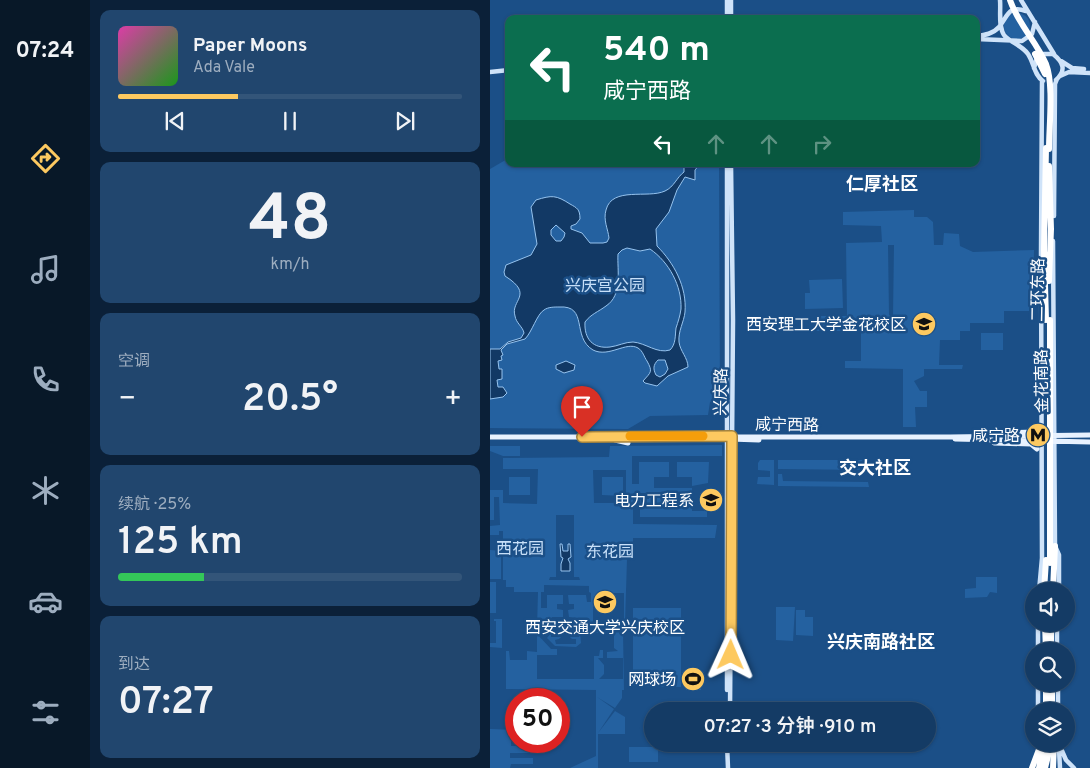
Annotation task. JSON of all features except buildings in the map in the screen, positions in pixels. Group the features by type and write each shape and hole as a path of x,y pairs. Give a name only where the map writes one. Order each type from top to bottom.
{"highway":[{"name":"二环东路","path":"1003,0 1044,71 1052,149 1045,179 1048,320 1048,562 1051,582"},
{"name":"二环东路","path":"1011,0 1017,17 1046,65 1050,86 1052,149 1047,268"},
{"path":"1042,192 1045,179"},
{"path":"1051,200 1054,212"},
{"path":"1041,253 1047,268"},
{"path":"1047,268 1054,254"},
{"path":"1052,582 1054,546"},
{"name":"二环东路","path":"1044,582 1048,562"},
{"path":"1040,576 1041,582"},
{"path":"1035,768 1038,752"},
{"path":"1035,768 1042,752"},
{"path":"1044,768 1049,752"},
{"path":"1053,752 1054,768"}],"main road":[{"path":"727,15 729,0"},
{"path":"729,0 731,15"},
{"path":"1011,0 1003,0 1001,22 1004,35 1026,51 1042,81 1049,82 1069,72 1090,71"},
{"path":"1021,0 1055,56 1076,69 1090,71"},
{"path":"980,36 989,34 999,27 1010,12 1021,9 1026,11"},
{"path":"980,38 1014,42 1028,39 1032,34 1035,22"},
{"path":"1034,68 1036,60 1040,55 1049,54 1055,56"},
{"path":"1058,78 1063,69 1061,61"},
{"path":"490,70 505,69"},
{"name":"金花南路","path":"1058,78 1055,84 1052,149 1054,212 1054,546 1059,555 1059,582"},
{"name":"金花南路","path":"1040,576 1042,558 1042,81"},
{"name":"兴庆路","path":"729,702 730,438 733,320 731,167"},
{"path":"982,438 999,432 1037,432 1042,437 1054,442 1090,442"},
{"path":"1042,437 1054,434 1090,434"},
{"name":"咸宁西路","path":"490,439 615,440 730,438"},
{"path":"982,438 996,443 1031,444 1037,449"},
{"name":"咸宁西路","path":"490,439 982,438"},
{"path":"615,440 628,443"},
{"path":"729,752 729,768"},
{"path":"1041,752 1044,768"},
{"path":"1059,752 1060,768"},
{"path":"1062,752 1066,760 1074,768"}],"green space":[{"path":"1017,13 1026,17 1030,26 1026,35 1017,39 1008,35 1004,26 1008,17"},
{"name":"兴庆宫公园","path":"505,160 505,167 719,167 720,402 710,402 708,415 650,416 628,429 490,428 490,169"},
{"path":"914,210 914,217 927,217 933,222 934,245 943,245 944,233 959,234 960,246 973,252 1034,250 1033,311 1004,311 1004,323 970,323 970,331 960,331 960,340 940,340 939,365 963,365 962,369 924,369 924,376 914,381 920,391 927,391 927,407 915,407 916,427 903,427 903,369 845,368 845,361 861,361 861,331 815,331 815,316 847,316 846,243 882,242 881,226 843,225 843,212","holes":["888,245 894,245 893,316 889,315"]},
{"path":"842,279 843,308 805,309 805,293 810,293 809,280"},
{"path":"981,333 1003,333 1003,350 981,350"},
{"path":"722,445 722,456 632,456 632,484 639,484 639,462 669,462 669,477 654,477 654,488 692,488 692,511 707,511 707,517 640,517 640,499 649,499 649,493 633,493 633,524 717,525 715,538 633,538 633,559 627,559 625,623 624,593 598,593 598,600 593,600 593,627 588,627 580,618 569,617 568,610 574,609 574,604 569,604 568,595 586,595 587,602 591,602 589,586 544,585 544,592 541,592 541,608 547,608 547,595 563,595 563,604 557,604 557,609 563,610 563,617 552,617 544,626 551,627 543,635 537,628 538,592 514,592 514,587 506,587 506,580 503,580 503,531 499,531 499,535 490,535 490,526 500,525 499,497 494,497 494,520 490,520 490,490 503,490 503,503 537,504 538,469 503,469 503,458 609,457 610,446","holes":["593,470 626,470 626,503 594,503","556,515 574,515 574,577 579,577 580,580 549,580 550,577 556,577"]},
{"path":"490,446 520,446 520,456 503,456 490,451"},
{"path":"760,460 774,460 774,485 757,484 758,477 770,477 770,471 758,470"},
{"path":"778,460 868,460 868,470 778,469"},
{"path":"677,462 709,462 708,483 692,486 692,477 677,477"},
{"path":"778,474 782,474 783,481 868,482 869,487 778,486"},
{"path":"509,477 530,477 530,495 509,495"},
{"path":"602,477 623,477 623,496 602,495"},
{"path":"490,550 501,551 501,579 490,579"},
{"path":"976,577 997,577 997,593 990,592 987,597 965,598 965,589 976,588"},
{"path":"490,582 496,582 496,613 490,613"},
{"path":"776,607 795,607 793,641 776,640"},
{"path":"633,608 681,608 681,687 633,686"},
{"path":"796,610 805,610 805,617 813,617 813,636 796,635"},
{"path":"494,619 502,619 502,648 490,647 490,643 496,643 496,621"},
{"path":"573,628 580,631 581,643 576,647 555,646 547,638 551,633 551,637 561,637 555,640 556,644 576,644 576,639 570,637 579,637 579,633"},
{"path":"595,631 623,632 624,690 622,690 622,698 615,708 597,697 614,709 598,733 615,711 625,717 625,734 598,734 598,768 570,768 596,756 596,690 506,688 506,651 509,651 510,660 527,660 527,651 537,652 537,634 551,649 557,649 557,655 537,655 537,679 594,679 594,656 599,656 600,650 603,650 603,658 598,658 604,665 604,674 599,679 623,679 623,658 607,658 607,652 618,651 614,648 614,636 611,633 595,633"},
{"name":"网球场","path":"686,670 701,670 701,690 686,690"},
{"path":"490,729 505,730 505,753 510,753 510,758 533,758 533,764 511,764 510,768 490,768"},
{"path":"629,747 644,747 644,752 658,752 658,762 629,762"}],"shaded area":[{"path":"684,167 698,167 695,170 695,180 685,177 677,190 669,212 656,229 657,246 669,260 682,285 685,312 679,334 679,342 688,367 668,376 657,386 645,383 643,381 649,374 650,368 640,349 628,346 605,352 593,350 586,344 583,338 574,311 568,308 551,307 541,312 525,339 507,344 501,350 502,360 498,361 499,369 502,369 502,379 497,380 498,387 503,387 507,393 503,397 490,399 490,349 500,349 508,342 521,338 524,333 517,321 514,310 520,293 519,288 505,276 504,272 506,265 531,255 537,244 531,207 536,200 554,197 575,207 579,211 580,219 571,226 571,229 582,233 590,243 603,243 607,242 609,238 605,217 606,210 615,198 631,194 649,194 665,191 684,172","holes":["556,225 565,233 561,241 556,241 551,235 551,230","627,248 640,251 650,249 663,261 677,283 681,309 674,343 670,350 661,351 633,342 604,347 594,344 588,338 585,322 606,306 615,295 618,282 618,254","658,360 665,360 668,369 660,377 654,371 654,365"]},
{"path":"566,361 575,365 574,370 564,373 556,369 556,365"},
{"path":"560,544 562,544 563,551 568,551 568,544 570,544 571,557 568,559 570,571 561,571 563,558 561,557"}],"slow traffic":[{"path":"630,436 703,436"}],"place":[{"name":"西安理工大学金花校区","path":"924,324"},
{"name":"咸宁路","path":"1038,435"},
{"name":"电力工程系","path":"711,500"},
{"name":"西安交通大学兴庆校区","path":"605,602"},
{"name":"网球场","path":"693,679"}],"district":[{"name":"仁厚社区","path":"882,184"},
{"name":"交大社区","path":"875,468"},
{"name":"兴庆南路社区","path":"881,642"}],"route":[{"path":"582,437 732,436 731,655"}],"park label":[{"name":"西花园","path":"520,548"},
{"name":"东花园","path":"610,551"}]}
